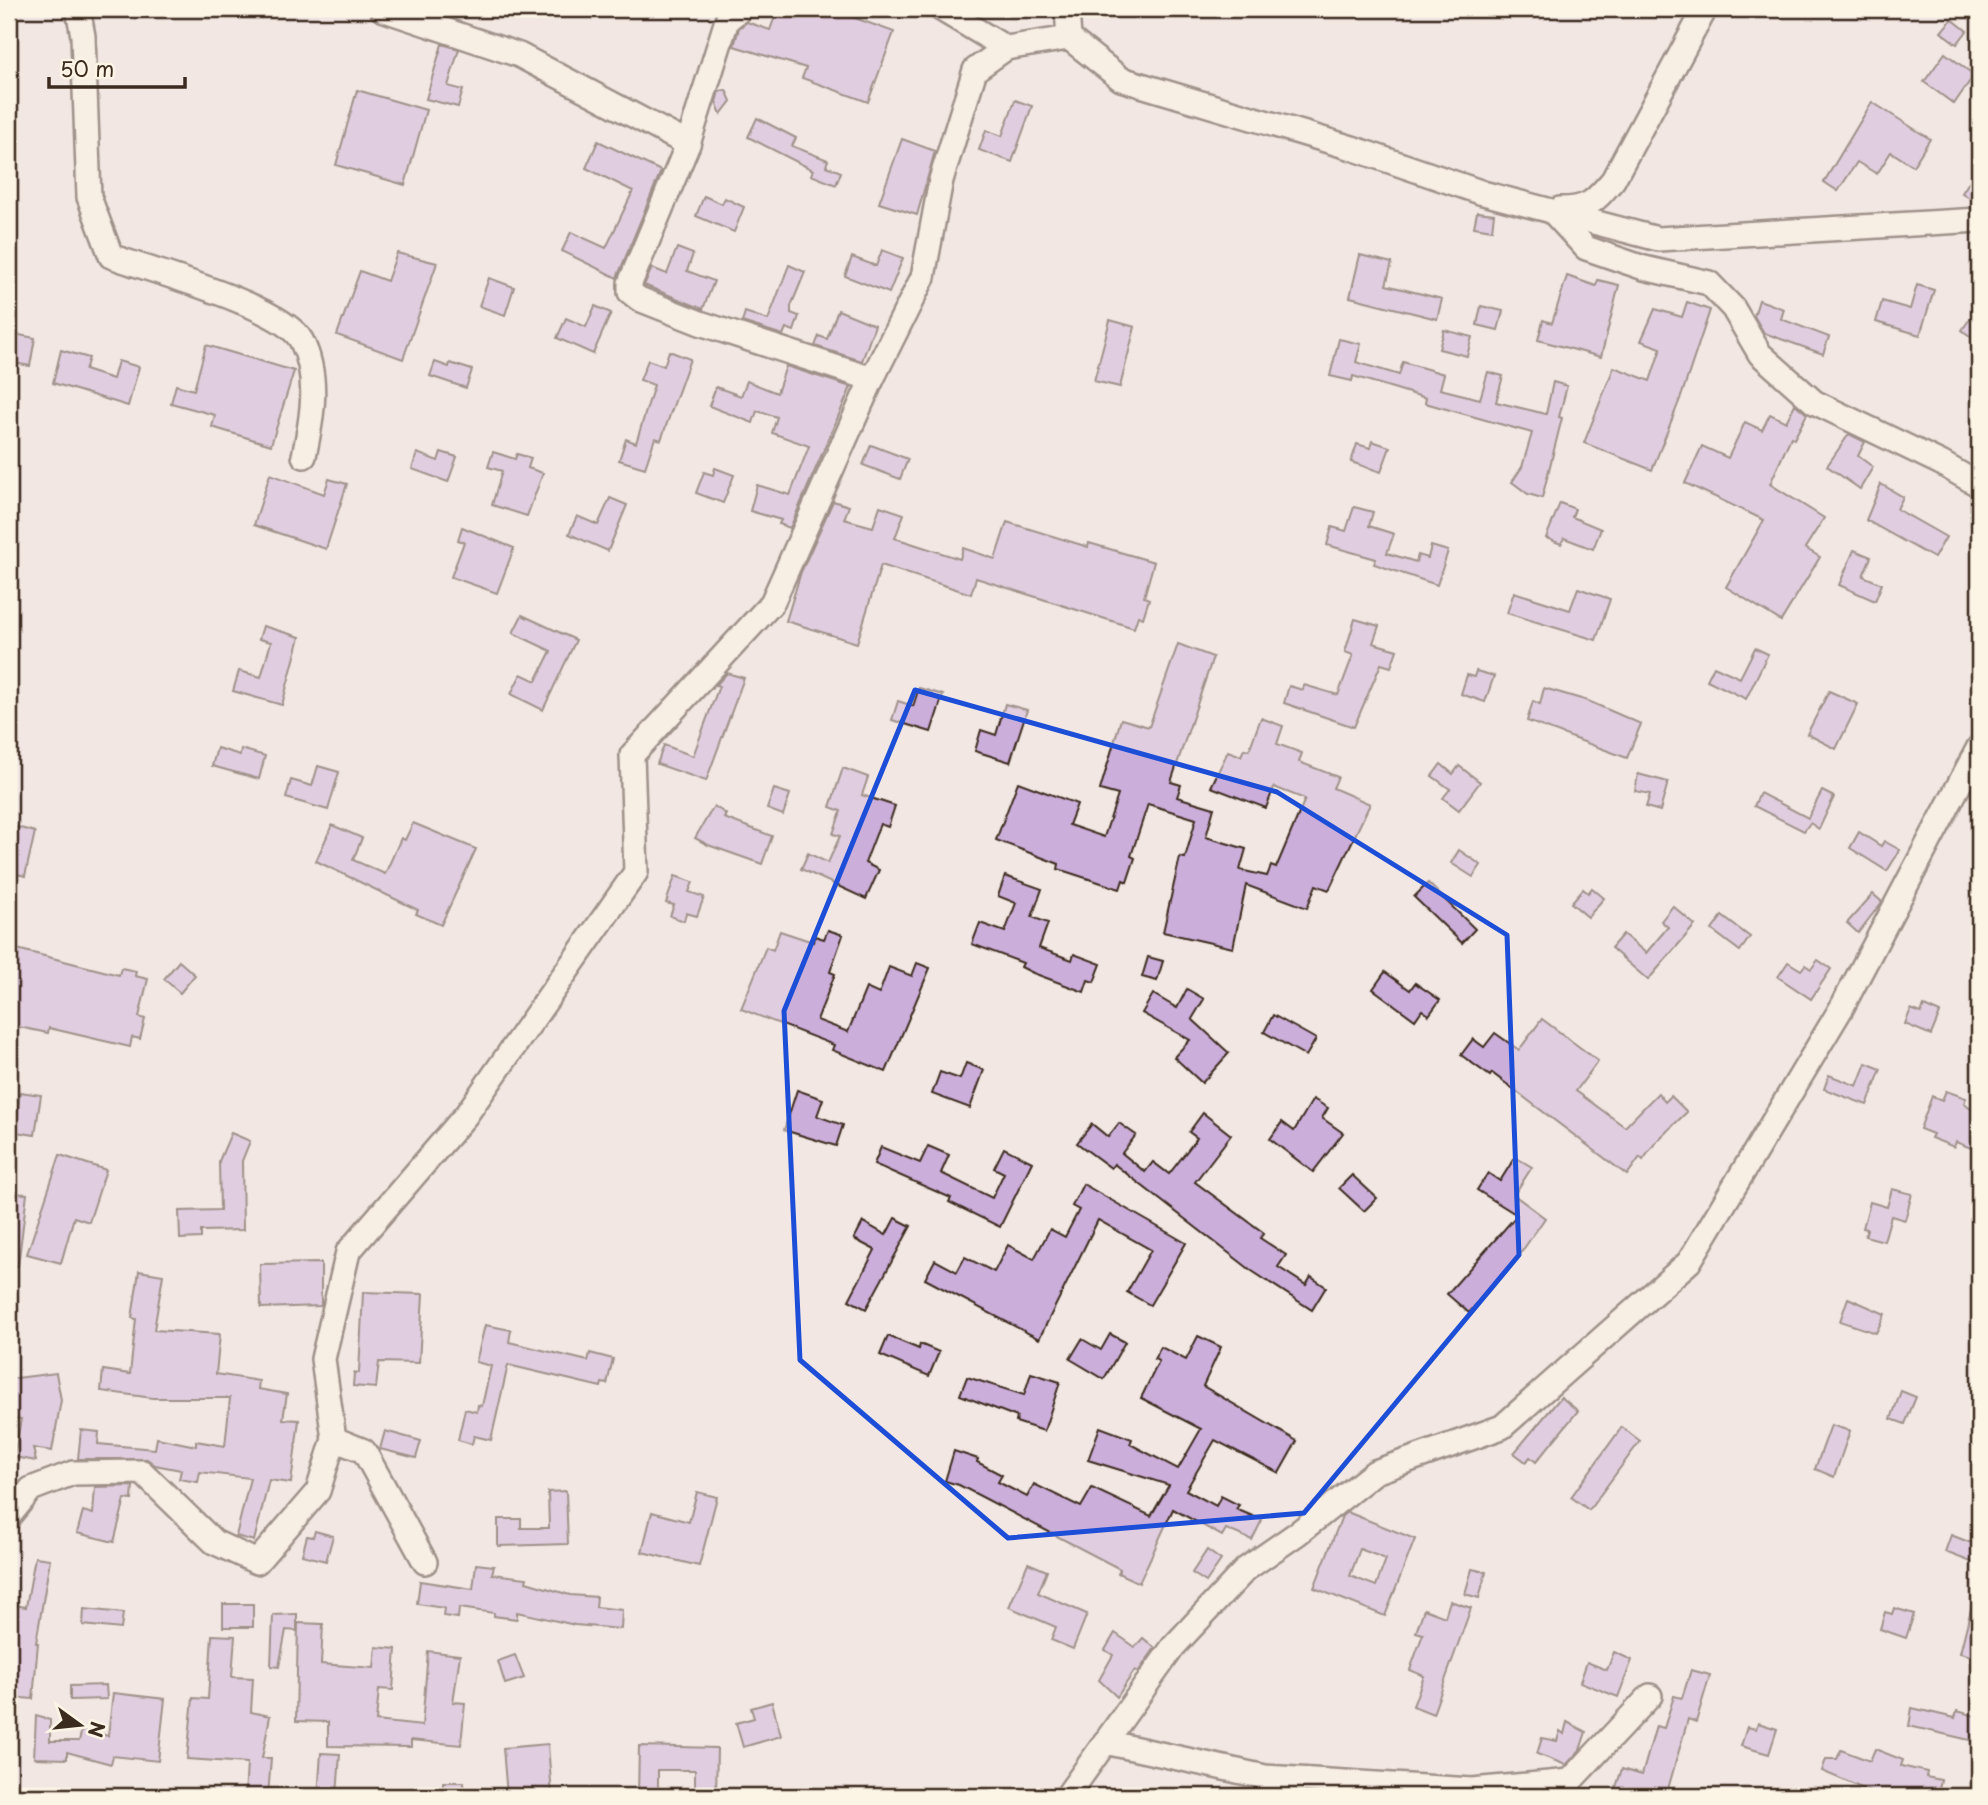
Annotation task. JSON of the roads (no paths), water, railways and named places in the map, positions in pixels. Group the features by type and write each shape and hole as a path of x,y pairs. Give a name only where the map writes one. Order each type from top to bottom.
{"street":[{"path":"78,9 83,36 89,197 111,257 267,312 300,338 312,370 312,421 304,456"},
{"path":"382,9 519,55 688,144"},
{"path":"741,9 727,20 688,144 630,283 630,292 639,299 700,323 872,379"},
{"path":"941,9 1006,48"},
{"path":"1067,9 1069,38"},
{"path":"1547,211 1582,209 1595,201 1613,180 1705,9"},
{"path":"9,1516 31,1489 73,1473 142,1472 214,1542 257,1562 318,1491 334,1439 323,1360 348,1252 466,1115 636,872 632,755 772,603 872,379 923,277 941,180 975,70 1006,48 1069,38 1121,79 1352,148 1547,211 1658,239 1979,220"},
{"path":"1547,211 1586,248 1644,268 1709,284 1732,308 1760,354 1814,402 1941,463 1979,485"},
{"path":"1067,1796 1173,1647 1246,1569 1298,1533 1376,1472 1502,1427 1689,1262 1842,1007 1979,747"},
{"path":"334,1439 364,1451 425,1562"},
{"path":"1105,1742 1265,1777 1472,1790 1571,1789 1650,1696"}]}
